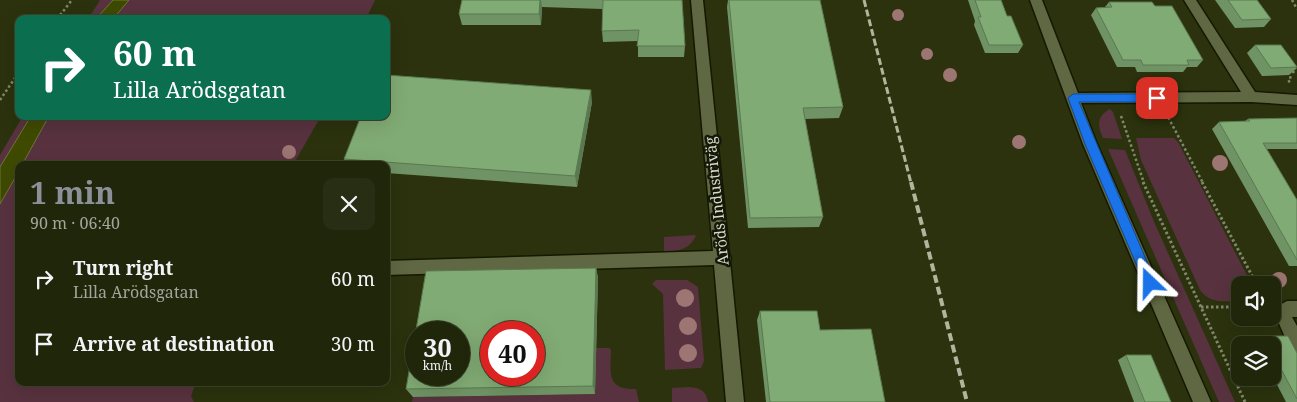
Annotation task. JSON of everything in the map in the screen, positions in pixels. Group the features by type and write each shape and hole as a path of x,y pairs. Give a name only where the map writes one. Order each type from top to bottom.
{"street":[{"name":"Aröds Industriväg","path":"697,0 723,258 735,402"},
{"path":"1036,0 1090,144 1202,402"},
{"path":"1190,0 1251,97"},
{"path":"1073,98 1251,97 1297,100"},
{"path":"390,268 723,258"},
{"path":"1297,309 1287,309 1282,312 1297,344"}],"path":[{"path":"60,15 72,0"},
{"path":"1292,0 1297,9"},
{"path":"0,100 15,78"},
{"path":"1113,98 1132,145 1134,159 1147,193 1245,402"},
{"path":"1157,98 1252,276"},
{"path":"1201,307 1231,307"}],"shaded area":[{"path":"100,0 375,0 368,15 91,15"},
{"path":"113,0 129,0 116,15 100,15"},
{"path":"1110,109 1113,112 1122,139 1103,138 1101,133 1100,118"},
{"path":"21,120 319,120 295,161 15,161 15,386 195,386 191,396 194,402 0,402 0,155"},
{"path":"29,120 47,120 24,161 15,161 15,178 0,204 0,167"},
{"path":"1136,138 1174,138 1178,142 1247,276 1231,276 1231,301 1213,300 1200,290 1141,160"},
{"path":"1108,149 1125,150 1155,224 1235,402 1219,402"},
{"path":"696,235 687,247 664,252 664,237"},
{"path":"656,280 687,280 698,287 704,361 701,368 665,370 663,294 652,284"},
{"path":"596,348 609,348 611,350 610,366 612,379 620,387 636,389 639,402 412,402 413,397 595,394"},
{"path":"689,387 702,390 708,402 672,402 672,388"}],"building":[{"path":"462,0 540,0 539,14 459,14"},
{"path":"603,0 682,0 685,46 637,46 639,30 602,31"},
{"path":"729,0 820,0 843,107 803,108 823,217 750,218"},
{"path":"975,0 1001,0 1007,16 1011,16 1023,45 989,45 978,17 981,17"},
{"path":"1228,0 1257,0 1271,19 1242,20"},
{"path":"1109,2 1152,2 1155,6 1172,6 1203,60 1187,60 1189,65 1143,65 1141,60 1123,60 1096,8 1112,7"},
{"path":"1255,45 1281,45 1297,67 1271,68"},
{"path":"390,75 591,90 575,176 344,159 359,120 390,120"},
{"path":"1297,118 1297,143 1263,143 1297,200 1297,260 1219,122 1250,121 1248,119"},
{"path":"596,268 593,386 406,389 407,386 470,386 470,321 418,321 426,271"},
{"path":"760,311 817,311 820,330 871,329 885,402 770,402"},
{"path":"1281,336 1288,336 1297,353 1297,399 1281,369"},
{"path":"1126,355 1151,355 1171,402 1145,402"}],"railway":[{"path":"864,0 911,183"},
{"path":"911,182 967,402"}],"route":[{"path":"1150,283 1090,144 1073,98 1157,98"}]}
